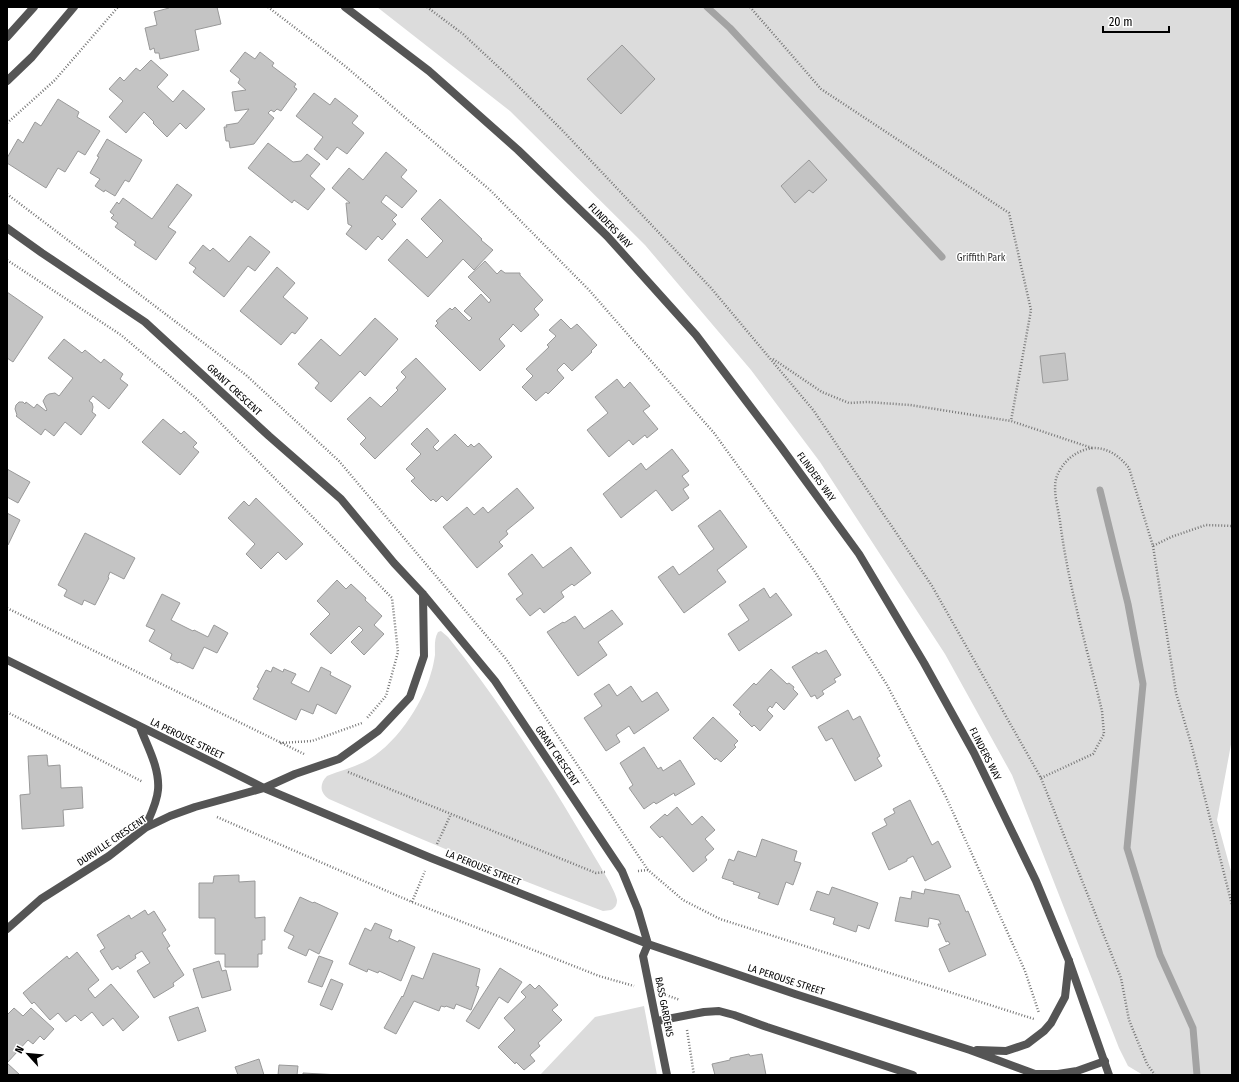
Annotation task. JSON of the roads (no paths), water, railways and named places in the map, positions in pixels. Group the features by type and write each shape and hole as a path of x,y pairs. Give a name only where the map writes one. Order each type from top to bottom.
{"street":[{"path":"7,37 34,7"},
{"path":"7,81 32,57 74,7"},
{"name":"FLINDERS WAY","path":"345,7 428,71 518,150 607,236 696,335 781,447 859,554 924,663 971,746 1036,881 1069,961 1109,1075"},
{"name":"GRANT CRESCENT","path":"7,228 145,322 269,436 341,499 394,563 423,594 495,681 622,871 638,910 648,944"},
{"path":"264,788 295,774 339,759 378,731 410,697 424,656 423,594"},
{"name":"LA PEROUSE STREET","path":"7,660 264,788 431,858 648,944 795,994 970,1050 1035,1074 1058,1074 1077,1071 1105,1061"},
{"path":"140,727 154,762 158,777 158,790 153,811 145,828"},
{"name":"DURVILLE CRESCENT","path":"7,928 41,899 109,856 145,828 170,816 195,807 264,788"},
{"name":"BASS GARDENS","path":"648,944 643,956 667,1075"},
{"name":"LA PEROUSE STREET","path":"970,1050 1006,1051 1027,1044 1044,1031 1051,1023 1065,997 1069,961"},
{"path":"657,1021 704,1012 719,1011 913,1075"}],"waterway":[{"path":"707,7 730,28 942,257"},
{"path":"1100,490 1128,604 1143,684 1127,848 1160,955 1193,1028 1197,1075"}],"park label":[{"name":"Griffith Park","path":"981,258"}]}
